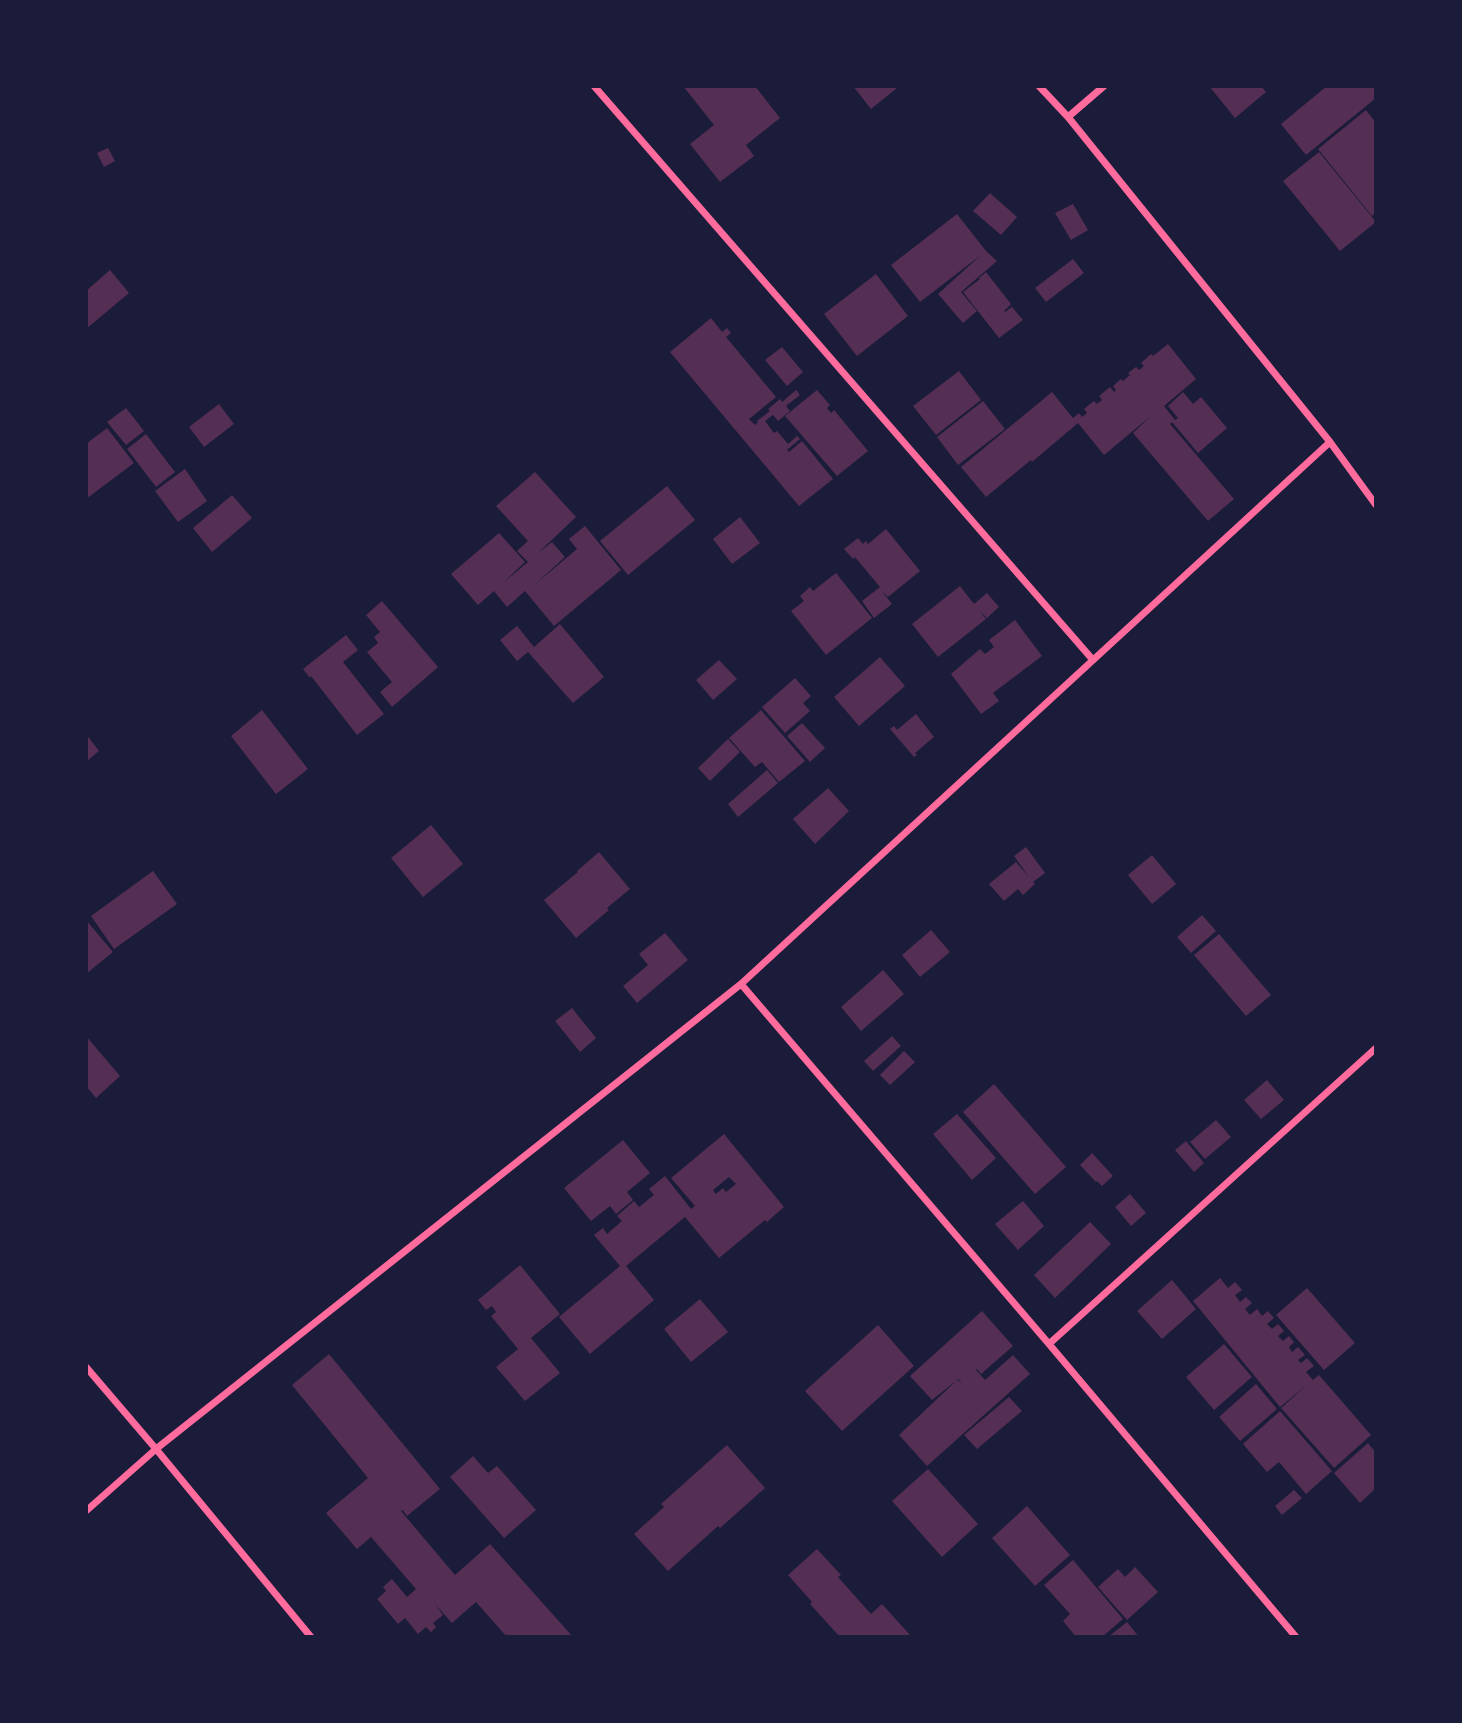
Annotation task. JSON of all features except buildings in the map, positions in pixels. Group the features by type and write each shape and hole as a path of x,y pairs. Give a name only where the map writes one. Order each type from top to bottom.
{"street":[{"path":"594,86 1093,660"},
{"path":"1039,86 1068,117 1329,442 1376,505"},
{"path":"1068,117 1104,86"},
{"path":"86,1511 156,1448 741,984 1329,442"},
{"path":"741,984 1296,1637"},
{"path":"1049,1344 1376,1048"},
{"path":"86,1367 311,1637"}]}
